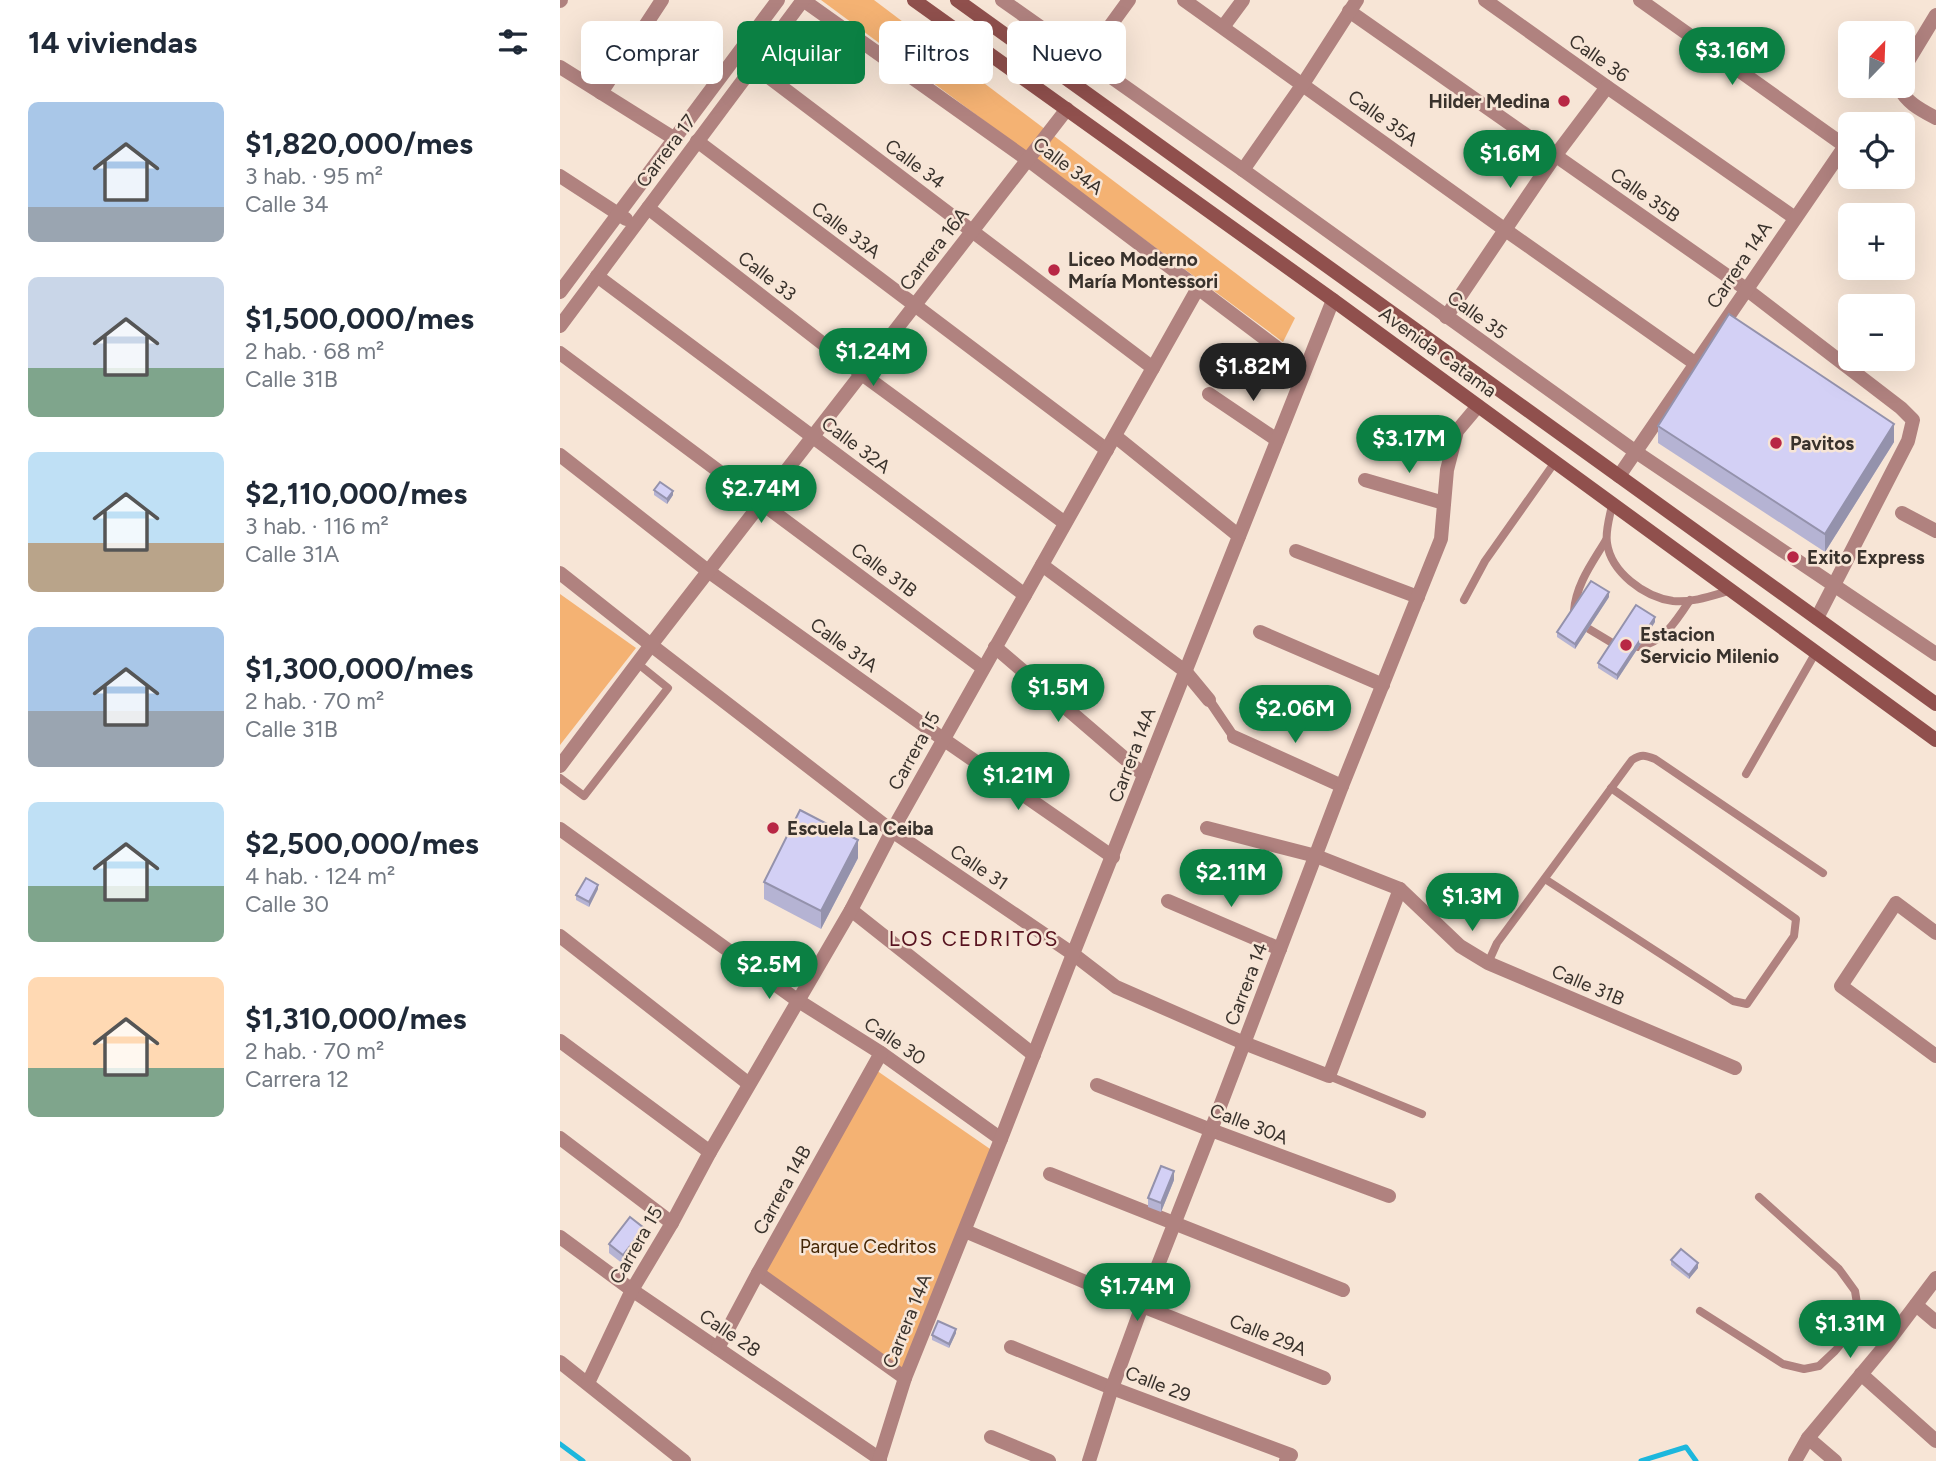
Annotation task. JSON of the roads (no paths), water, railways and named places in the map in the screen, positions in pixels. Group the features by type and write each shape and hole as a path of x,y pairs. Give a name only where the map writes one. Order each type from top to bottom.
{"main road":[{"name":"Avenida Catama","path":"914,0 1333,300 1936,740"},
{"name":"Avenida Catama","path":"957,0 1007,36"},
{"name":"Avenida Catama","path":"1074,84 1936,704"}],"street":[{"name":"Carrera 17","path":"560,292 778,0"},
{"name":"Carrera 17","path":"787,21 803,0"},
{"name":"Calle 34A","path":"803,0 1028,160 1306,369"},
{"name":"Calle 35","path":"1002,0 1031,21"},
{"path":"1114,21 1129,0"},
{"name":"Calle 35A","path":"1184,0 1696,364"},
{"path":"1223,27 1243,0"},
{"name":"Calle 36","path":"1485,0 1795,218"},
{"name":"Carrera 14A","path":"1619,476 1845,146 1640,0"},
{"path":"601,93 660,1"},
{"path":"1243,170 1303,85 1353,6"},
{"name":"Calle 35B","path":"1353,6 1555,156 1746,289 1913,420 1908,441 1834,585"},
{"path":"1915,50 1936,15"},
{"path":"560,67 675,139"},
{"name":"Carrera 17","path":"560,326 740,84"},
{"name":"Calle 34","path":"778,84 1153,368"},
{"name":"Calle 35","path":"1120,84 1636,452 1936,654"},
{"path":"1446,317 1555,156 1607,88"},
{"path":"1905,98 1918,109 1936,118"},
{"name":"Carrera 16A","path":"560,766 1067,109"},
{"name":"Calle 33A","path":"697,142 1107,450"},
{"path":"560,176 636,225"},
{"name":"Calle 33","path":"648,208 862,373 1065,523"},
{"name":"Calle 32A","path":"597,276 1025,595"},
{"name":"Carrera 15","path":"588,1383 632,1290 850,910 943,739 1198,288"},
{"name":"Carrera 14A","path":"879,1460 905,1378 1333,300"},
{"name":"Calle 31B","path":"560,353 984,668"},
{"path":"1209,394 1277,440"},
{"name":"Carrera 14","path":"1089,1461 1142,1306 1342,786 1441,539 1447,470 1457,431 1478,406"},
{"path":"1115,436 1239,536"},
{"name":"Calle 31A","path":"560,455 708,571 1113,857"},
{"path":"1365,480 1444,503"},
{"path":"1902,513 1936,531"},
{"path":"1296,551 1418,597"},
{"path":"1042,565 1185,671 1234,737 1342,786"},
{"name":"Calle 31","path":"560,572 892,831 1073,954 1116,987 1244,1043 1329,1076"},
{"path":"1817,618 1834,585"},
{"path":"1260,632 1384,685"},
{"path":"995,648 1144,775"},
{"name":"Calle 31B","path":"1207,828 1316,856 1400,889 1460,946 1488,963 1735,1068"},
{"name":"Calle 30","path":"560,829 797,1000 881,1053 1001,1139"},
{"path":"1329,1076 1400,889"},
{"path":"1168,901 1280,949"},
{"path":"1936,933 1896,903 1841,986 1936,1056"},
{"path":"850,910 1034,1055"},
{"path":"560,936 749,1084"},
{"path":"560,1041 710,1152"},
{"name":"Carrera 14B","path":"718,1348 881,1053"},
{"name":"Calle 30A","path":"1097,1084 1211,1130 1389,1196"},
{"path":"560,1138 672,1223"},
{"path":"1049,1174 1343,1290"},
{"name":"Calle 29A","path":"965,1231 1142,1306 1324,1378"},
{"name":"Calle 28","path":"560,1237 632,1290 879,1460"},
{"path":"758,1273 905,1378"},
{"path":"1795,1461 1808,1438 1884,1348 1936,1278"},
{"path":"1916,1305 1936,1322"},
{"name":"Calle 29","path":"1011,1347 1289,1458"},
{"path":"560,1362 684,1461"},
{"path":"1861,1374 1936,1441"},
{"path":"990,1437 1049,1461"},
{"path":"1808,1438 1835,1461"}],"lane":[{"path":"1464,600 1485,561 1555,462"},
{"path":"1574,611 1575,597 1581,582 1606,540 1612,505"},
{"path":"1606,540 1610,557 1619,570 1653,595 1672,601 1690,600 1732,590"},
{"path":"1638,647 1648,646 1658,639 1669,629 1690,600"},
{"path":"1589,629 1614,644"},
{"path":"1746,774 1816,652"},
{"path":"560,778 584,796 668,688 637,663"},
{"path":"1488,963 1497,943 1632,760 1639,755 1647,755 1823,873"},
{"path":"1545,879 1733,1001 1747,1004 1794,936 1796,919 1611,788"},
{"name":"Calle 31","path":"1329,1076 1422,1114"},
{"path":"1700,1311 1783,1364 1804,1368 1819,1366 1855,1327 1859,1316 1855,1292 1839,1269 1759,1197"},
{"path":"1855,1327 1884,1348"}],"waterway":[{"path":"560,1444 583,1461"},
{"path":"1641,1461 1686,1447 1696,1461"}],"place":[{"name":"Hilder Medina","path":"1564,101"},
{"name":"Liceo Moderno María Montessori","path":"1054,270"},
{"name":"Pavitos","path":"1776,443"},
{"name":"Exito Express","path":"1793,557"},
{"name":"Estacion Servicio Milenio","path":"1626,645"},
{"name":"Escuela La Ceiba","path":"773,828"}],"district":[{"name":"LOS CEDRITOS","path":"974,938"}],"park label":[{"name":"Parque Cedritos","path":"868,1246"}]}
